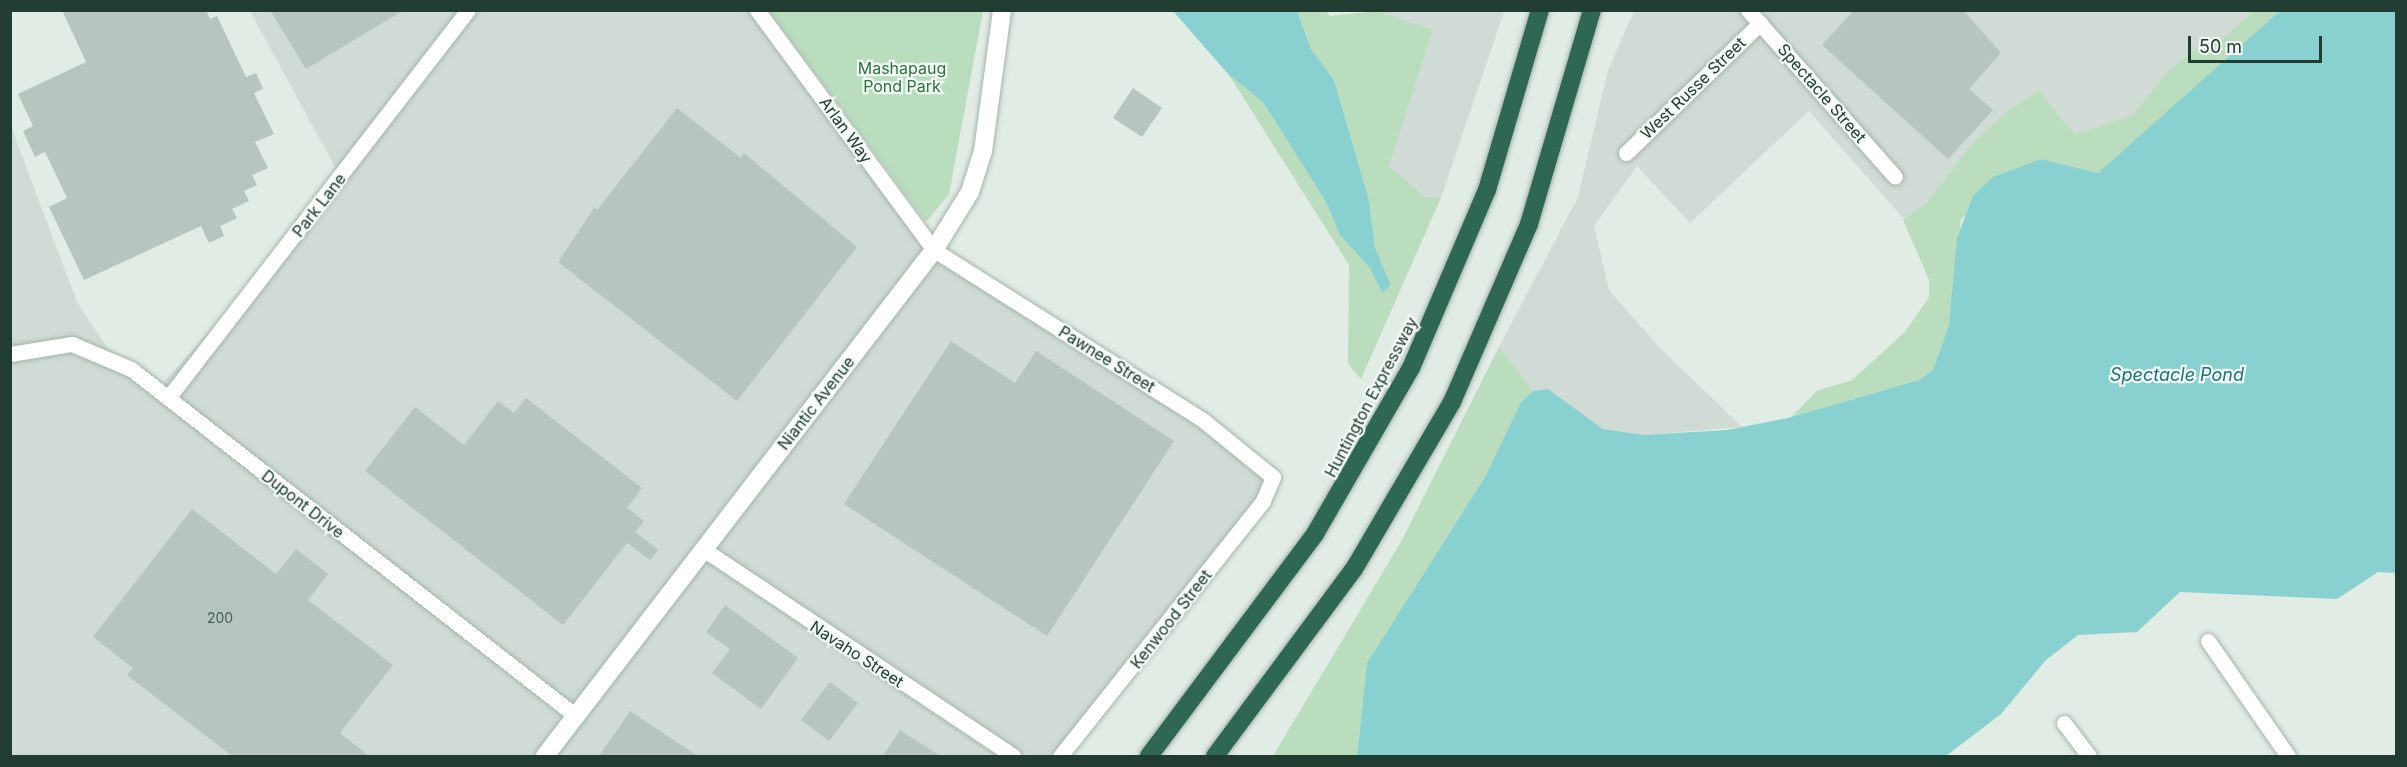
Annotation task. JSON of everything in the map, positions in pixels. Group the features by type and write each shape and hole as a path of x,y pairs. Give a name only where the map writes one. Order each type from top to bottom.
{"highway":[{"name":"Huntington Expressway","path":"1149,756 1315,534 1396,396 1487,190 1540,10"},
{"path":"1215,756 1354,569 1452,402 1529,224 1592,10"}],"street":[{"name":"Park Lane","path":"168,398 468,10"},
{"name":"Arlan Way","path":"757,10 934,250"},
{"name":"Niantic Avenue","path":"544,756 934,250 970,192 983,151 1002,10"},
{"name":"Spectacle Street","path":"1749,10 1895,177"},
{"name":"West Russe Street","path":"1626,153 1760,23"},
{"name":"Pawnee Street","path":"934,250 1204,421 1273,477"},
{"name":"Dupont Drive","path":"10,354 57,344 86,348 117,360 576,716"},
{"name":"Kenwood Street","path":"1060,756 1263,501 1273,477"},
{"name":"Navaho Street","path":"703,549 1013,756"},
{"path":"2208,641 2288,756"},
{"path":"2064,723 2089,756"}],"shaded area":[{"path":"250,11 755,11 930,247 1248,456 1270,486 1059,756 11,756 10,124 77,302 108,349 162,384 343,182"},
{"path":"1376,11 1504,11 1441,198 1423,196 1389,166 1433,30"},
{"path":"1634,11 2254,11 2222,40 2191,51 2167,72 2133,115 2075,136 2039,91 1976,140 1926,203 1904,219 1809,111 1690,223 1637,166 1594,226 1609,290 1660,348 1742,427 1644,435 1603,429 1548,389 1533,391 1499,347 1578,197 1608,70"}],"green space":[{"name":"Mashapaug Pond Park","path":"769,11 983,11 949,194 926,222"},
{"path":"1297,11 1326,11 1330,16 1376,11 1433,30 1389,166 1423,196 1441,198 1361,379 1348,364 1349,265 1229,75 1263,102 1326,202 1340,235 1370,268 1382,293 1391,285 1375,248 1369,200 1334,80 1311,49"},
{"path":"2254,11 2281,11 2098,173 2041,159 1961,219 1949,325 1933,370 1919,380 1791,417 1817,391 1852,380 1905,332 1929,297 1929,280 1903,220 1926,203 1976,140 2009,110 2039,91 2075,135 2133,115 2167,72 2191,51 2222,40"},
{"path":"1499,347 1533,391 1521,402 1485,477 1367,663 1357,756 1273,756 1402,540"}],"water":[{"name":"Spectacle Pond","path":"2281,10 2396,11 2396,573 2378,572 2337,599 2180,592 2137,632 2078,635 2046,660 2001,714 1946,756 1357,756 1367,663 1485,477 1521,402 1533,391 1548,389 1603,429 1644,435 1727,430 1788,418 1919,380 1933,370 1949,325 1957,238 1973,196 1993,177 2041,159 2098,173"},
{"path":"1173,11 1297,11 1311,49 1334,80 1369,200 1375,248 1391,285 1382,293 1370,268 1340,235 1326,202 1263,102 1229,75"}],"building":[{"path":"62,10 206,10 210,19 217,16 246,77 256,73 263,89 254,93 274,134 255,142 268,168 252,175 257,185 244,191 249,201 232,209 237,218 220,226 224,236 209,243 201,226 84,280 49,207 67,198 45,152 35,157 23,131 33,126 18,94 86,62"},
{"path":"270,10 404,10 306,69"},
{"path":"1854,10 1963,10 2001,53 1969,89 1993,110 1948,159 1822,45"},
{"path":"1133,88 1162,108 1142,137 1113,118"},
{"path":"677,108 741,158 744,153 857,247 737,401 558,262 594,208 597,210"},
{"path":"951,341 1015,383 1036,351 1174,441 1047,636 844,504"},
{"path":"526,398 642,488 627,508 644,521 635,532 658,550 650,560 627,543 563,625 365,471 415,407 464,445 498,401 514,413"},
{"path":"192,509 276,574 296,549 328,574 308,600 393,665 340,733 369,756 232,756 127,675 133,668 93,637"},
{"path":"725,605 798,658 761,709 712,673 730,649 706,632"},
{"path":"830,682 858,703 829,741 801,720"},
{"path":"630,711 698,756 599,756"},
{"path":"900,730 940,756 883,756"}]}
